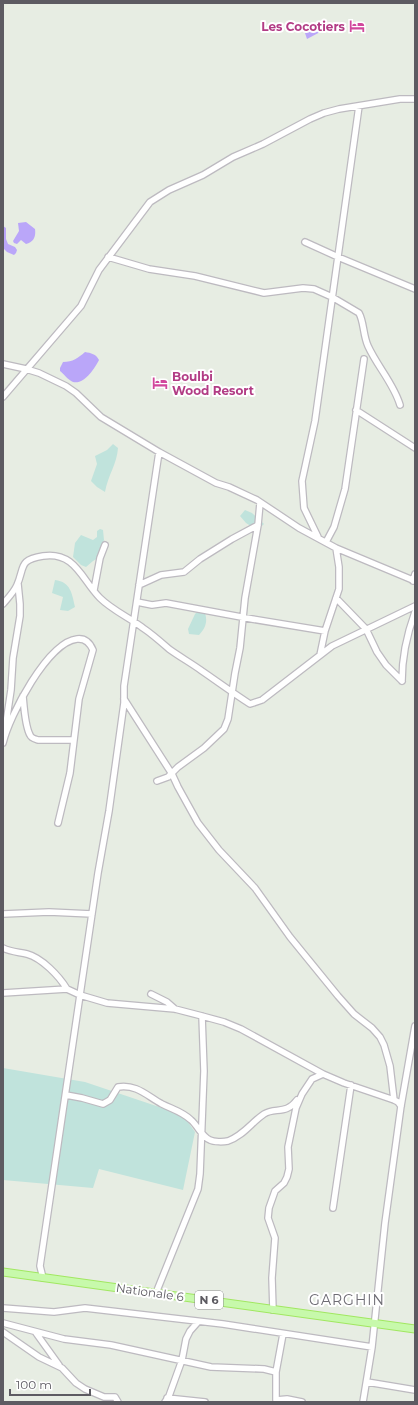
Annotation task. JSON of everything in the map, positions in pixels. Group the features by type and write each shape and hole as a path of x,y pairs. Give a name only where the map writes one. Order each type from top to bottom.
{"main road":[{"name":"Nationale 6","path":"3,1272 415,1329"}],"street":[{"path":"3,397 81,306 99,270 150,202 169,190 203,175 233,157 263,144 310,119 339,109 400,99 415,99"},
{"path":"318,537 304,508 302,481 315,421 360,106"},
{"path":"305,242 338,258 415,289"},
{"path":"108,257 149,269 195,276 264,293 303,288 314,289 332,296 358,313 360,316 363,332 369,348 394,391 400,406"},
{"path":"326,542 334,527 345,489 364,359"},
{"path":"3,364 39,373 66,386 76,393 101,417 159,452 216,483 229,487 260,503 299,528 336,548 414,581 415,574"},
{"path":"356,410 415,448"},
{"path":"43,1278 40,1266 92,914 109,811 124,699 124,686 159,452"},
{"path":"157,781 168,777 178,767 204,748 224,729 228,720 240,648 245,598 258,525 260,503"},
{"path":"139,585 161,575 184,572 200,559 258,525"},
{"path":"94,590 100,558 105,545"},
{"path":"320,655 325,631 336,598 339,579 336,548"},
{"path":"3,604 14,591 26,562 42,556 61,557 74,564 105,602 134,621 170,649 232,693 250,704 262,700 339,642 415,606"},
{"path":"4,740 11,690 13,658 20,616 18,583"},
{"path":"336,598 366,629 377,652 402,681 403,657 415,612"},
{"path":"137,602 152,605 166,603 244,618 325,631"},
{"path":"4,740 23,696 43,665 59,647 75,639 82,638 86,640 91,645 93,650 79,699 70,773 58,823"},
{"path":"23,696 26,722 32,738 38,740 74,740"},
{"path":"124,699 172,774 198,823 219,850 255,888 290,937 338,996 354,1014 372,1028 380,1037 384,1044 390,1066 394,1100"},
{"path":"3,914 49,912 92,914"},
{"path":"3,948 28,954 39,959 67,989 80,995 107,1003 175,1009 224,1022 241,1029 323,1074 394,1100 401,1106"},
{"path":"3,993 67,989"},
{"path":"151,994 175,1009"},
{"path":"156,1293 198,1189 202,1132 204,1043 202,1016"},
{"path":"363,1402 372,1348 385,1223 401,1106 414,1039 415,1026"},
{"path":"66,1095 103,1104 110,1100 118,1087 126,1086 145,1092 163,1105 185,1115 192,1120 209,1140 227,1141 236,1137 266,1112 293,1106 312,1079 323,1074"},
{"path":"333,1208 351,1085"},
{"path":"273,1310 274,1238 268,1213 275,1191 284,1183 289,1170 288,1147 296,1108 302,1094"},
{"path":"3,1308 54,1312 85,1308 223,1324 372,1348"},
{"path":"198,1322 190,1331 186,1339 182,1360 166,1400 205,1402"},
{"path":"3,1323 64,1340 111,1344 211,1367 264,1369 276,1372"},
{"path":"3,1332 39,1357 62,1368"},
{"path":"36,1333 56,1362 76,1383 85,1389 104,1397 115,1397 118,1402"},
{"path":"283,1334 276,1372 276,1401 287,1399 302,1402"},
{"path":"367,1382 415,1390"}],"shaded area":[{"path":"320,26 322,31 307,39 305,33"},
{"path":"26,222 35,229 34,238 31,242 26,244 21,240 17,244 14,243 13,241 19,231 18,223"},
{"path":"3,226 6,228 6,239 8,244 15,247 17,250 14,255 7,252 3,248"},
{"path":"85,352 95,355 99,360 92,371 85,378 81,381 73,382 60,371 60,368 63,362 75,359"},
{"path":"113,444 118,448 117,454 105,492 91,481 97,464 95,456 107,450"},
{"path":"245,510 252,513 264,524 257,530 246,523 240,516"},
{"path":"100,529 103,530 104,540 98,558 86,567 81,565 73,557 75,543 81,535 93,540 97,537 97,531"},
{"path":"55,580 68,586 72,593 75,607 68,611 60,610 63,597 52,593"},
{"path":"198,611 205,613 205,625 199,635 189,634 188,629"},
{"path":"3,1068 85,1082 183,1115 195,1132 183,1190 99,1169 93,1188 3,1180"}],"place":[{"name":"Les Cocotiers","path":"357,26"},
{"name":"Boulbi Wood Resort","path":"160,383"}],"district":[{"name":"GARGHIN","path":"347,1300"}]}
